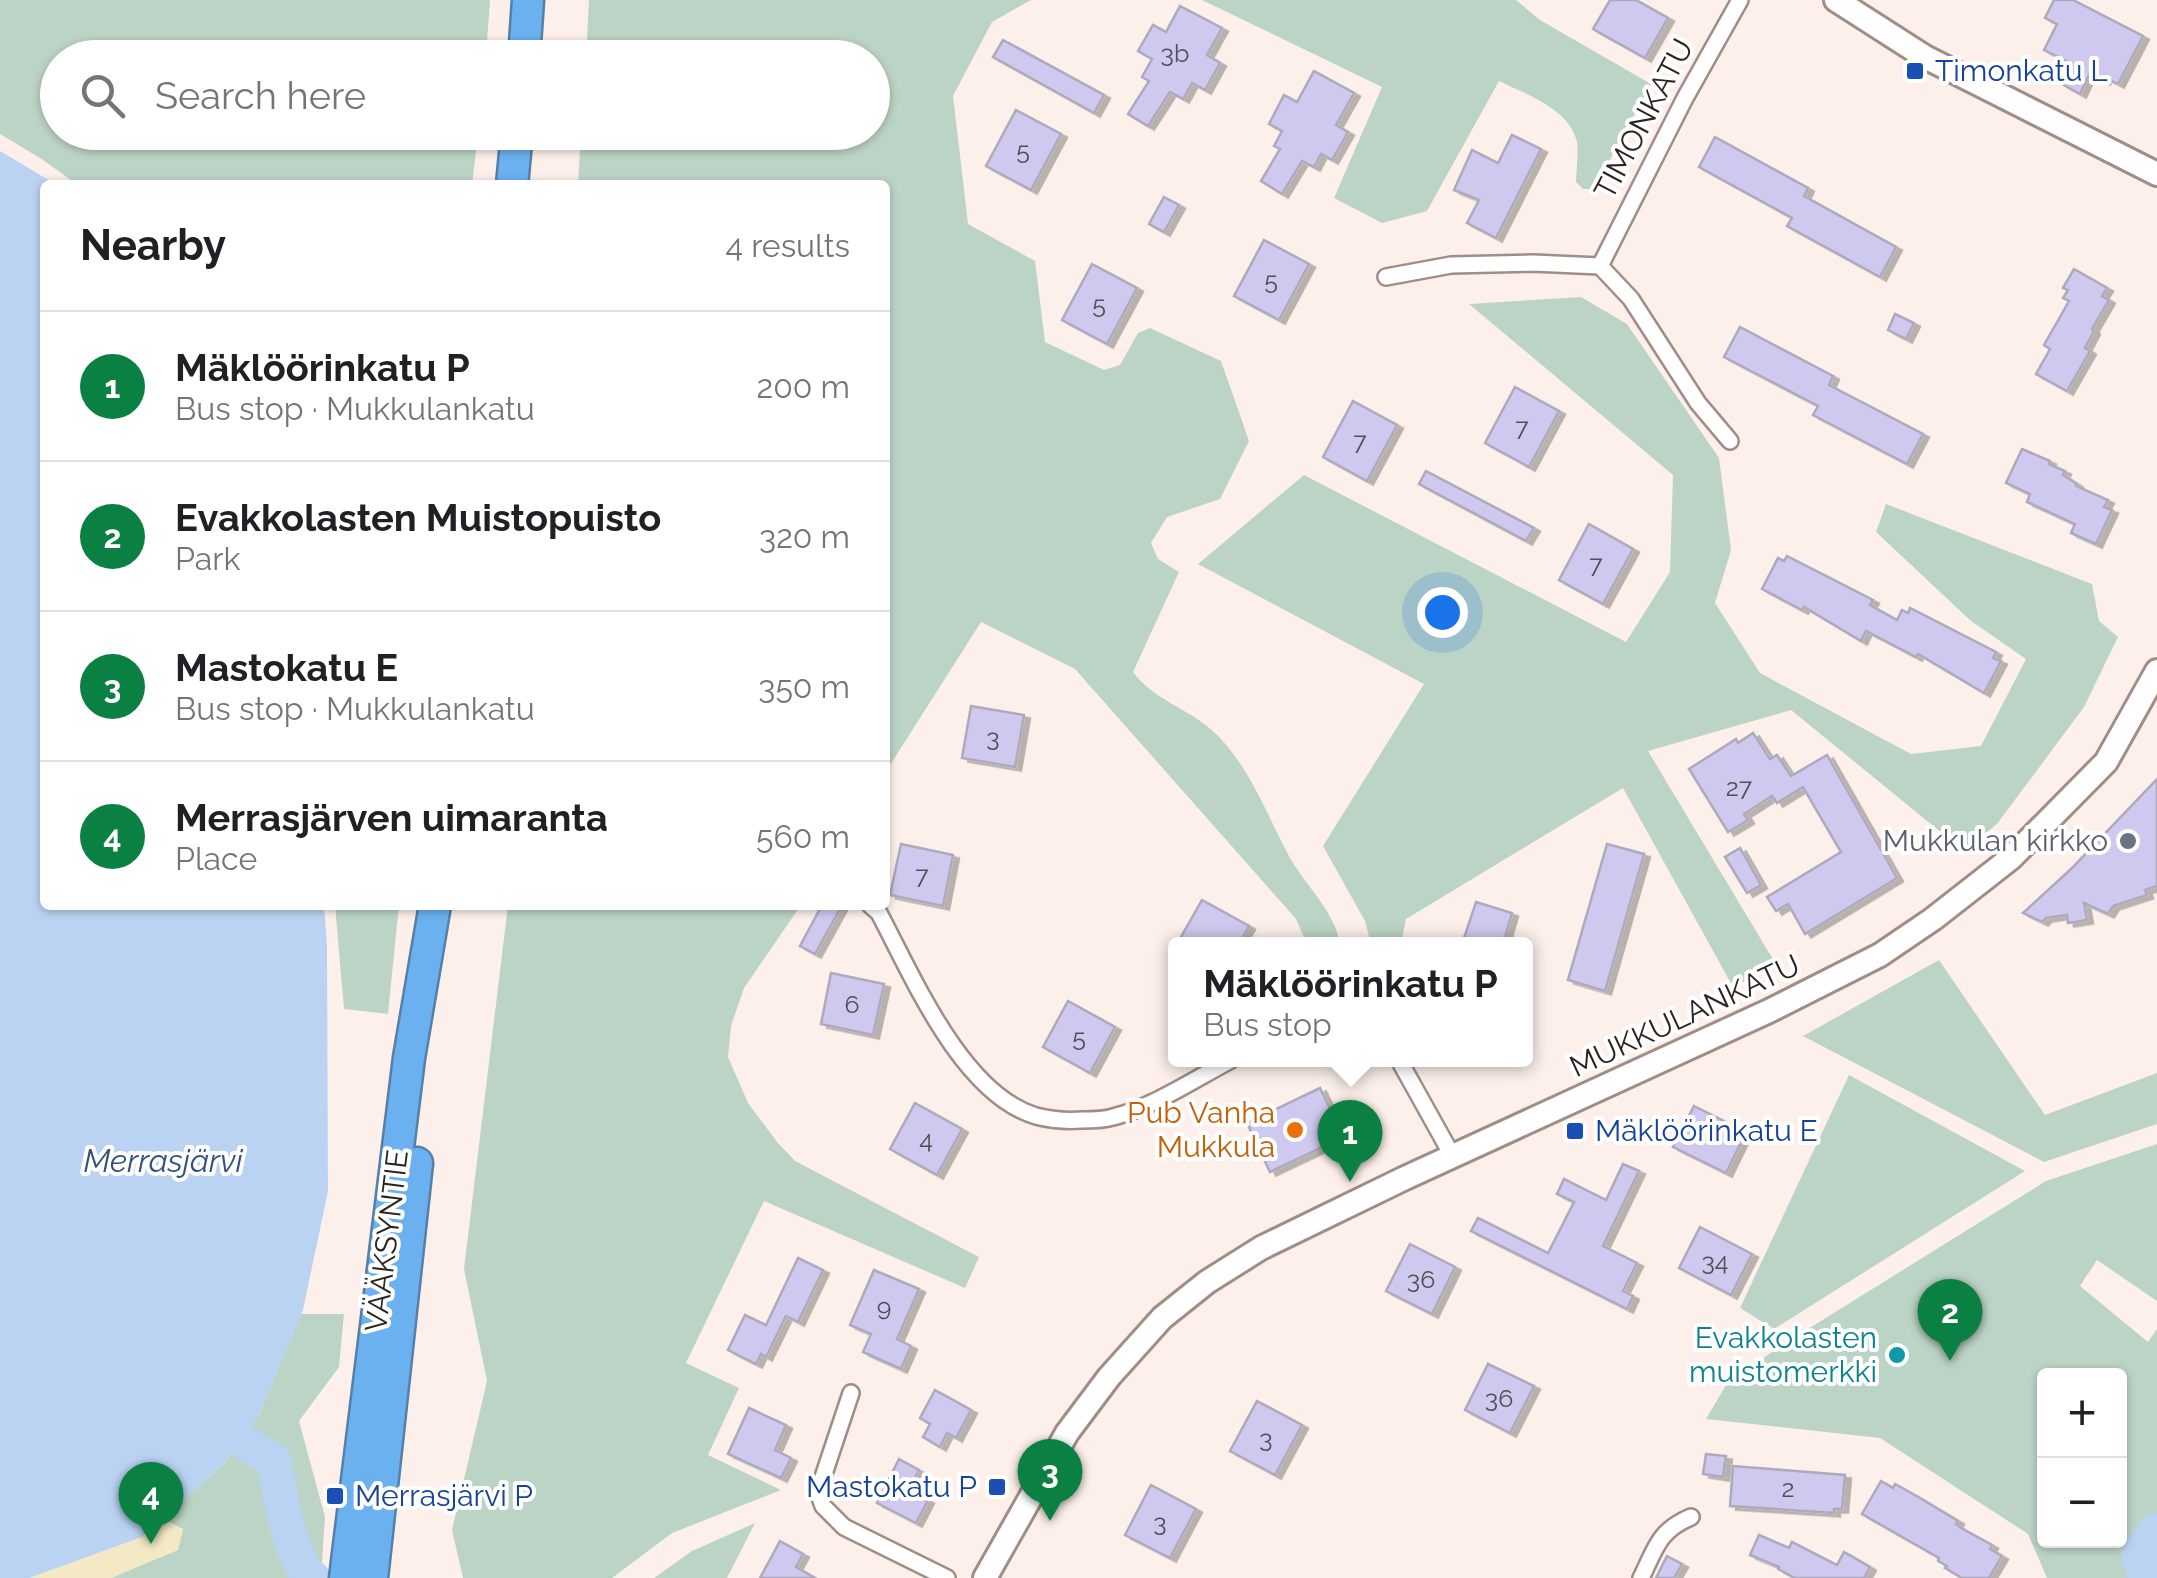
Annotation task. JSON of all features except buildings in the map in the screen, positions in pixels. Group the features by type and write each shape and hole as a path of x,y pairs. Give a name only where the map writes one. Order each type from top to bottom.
{"highway":[{"path":"525,40 528,0"},
{"path":"512,180 515,150"},
{"name":"VÄÄKSYNTIE","path":"345,1578 409,1058 435,910"},
{"name":"VÄÄKSYNTIE","path":"372,1578 429,1061 436,910"}],"street":[{"name":"TIMONKATU","path":"1600,266 1685,98 1740,0"},
{"path":"1836,0 1925,56 2157,174"},
{"path":"1386,276 1452,265 1600,266 1631,299 1698,403 1730,441"},
{"name":"MUKKULANKATU","path":"984,1578 1068,1433 1109,1377 1162,1318 1207,1282 1261,1248 1769,1011 1893,946 1933,920 2011,858 2106,762 2157,671"},
{"name":"MUKKULANKATU","path":"2136,710 2157,690"},
{"path":"875,910 942,1033 982,1080 1009,1103 1036,1116 1069,1121 1110,1118 1149,1105 1218,1067"},
{"path":"1403,1067 1452,1157"},
{"path":"851,1392 818,1492 823,1506 844,1527 947,1578"},
{"path":"1641,1578 1661,1537 1673,1524 1690,1517"}],"green space":[{"path":"0,0 490,0 487,40 40,40 40,150 476,150 473,180 71,180 0,134"},
{"path":"589,0 1031,0 992,22 953,96 968,224 1035,261 1045,342 1104,370 1120,365 1138,333 1150,328 1221,361 1249,441 1220,499 1167,517 1151,543 1158,559 1179,572 1133,672 1151,690 1194,717 1226,745 1338,937 1304,937 1296,919 1075,669 981,622 890,765 890,180 578,180 580,150 890,150 890,40 587,40"},
{"path":"1202,0 1516,0 1540,20 1651,84 1594,189 1583,189 1576,182 1577,142 1565,120 1546,104 1499,81 1427,211 1382,223 1334,198 1382,87"},
{"path":"1581,297 1627,324 1719,458 1731,550 1715,603 1760,673 1911,754 1981,746 2026,659 1971,621 1876,532 1886,504 2092,584 2099,621 2118,637 2084,707 1997,824 1964,851 1791,710 1648,751 1777,966 1733,987 1623,788 1406,919 1402,937 1369,937 1365,921 1323,846 1424,684 1198,564 1304,475 1626,642 1670,572 1673,475 1469,304"},
{"path":"335,910 398,910 388,1014 344,1009"},
{"path":"507,910 798,910 744,988 731,1026 728,1057 748,1103 795,1161 979,1257 965,1288 764,1201 686,1363 739,1388 708,1455 781,1490 672,1533 612,1578 463,1578 452,1530 487,1381 464,1269"},
{"path":"1939,960 2045,1115 2157,1073 2157,1124 2044,1162 1803,1036"},
{"path":"1849,1075 2025,1171 1774,1329 1740,1308"},
{"path":"2157,1144 2157,1301 2097,1260 2080,1286 2148,1342 2157,1329 2157,1578 2047,1578 2028,1534 1880,1438 1706,1419 1726,1385 1779,1347 2046,1181"},
{"path":"301,1314 344,1314 339,1367 299,1421 325,1517 321,1578 111,1578 177,1550 183,1529 162,1519 224,1464 259,1414"},
{"path":"755,1523 727,1578 654,1578 692,1551"}],"sand":[{"path":"162,1519 183,1529 178,1550 111,1578 29,1578 142,1537"}],"water":[{"name":"Merrasjärvi","path":"0,151 49,180 40,180 40,910 324,910 328,1191 303,1310 259,1414 224,1464 142,1537 29,1578 0,1578"}],"waterway":[{"path":"241,1440 274,1461 292,1542 313,1578"},
{"path":"2145,1578 2139,1555 2157,1530"}],"place":[{"name":"Timonkatu L","path":"1915,71"},
{"name":"Mukkulan kirkko","path":"2128,841"},
{"name":"Pub Vanha Mukkula","path":"1295,1130"},
{"name":"Mäklöörinkatu E","path":"1575,1131"},
{"name":"Mäklöörinkatu P","path":"1350,1182"},
{"name":"Evakkolasten muistomerkki","path":"1897,1355"},
{"name":"Evakkolasten Muistopuisto","path":"1950,1361"},
{"name":"Mastokatu P","path":"997,1487"},
{"name":"Merrasjärvi P","path":"335,1496"},
{"name":"Mastokatu E","path":"1050,1521"},
{"name":"Merrasjärven uimaranta","path":"151,1544"}]}
